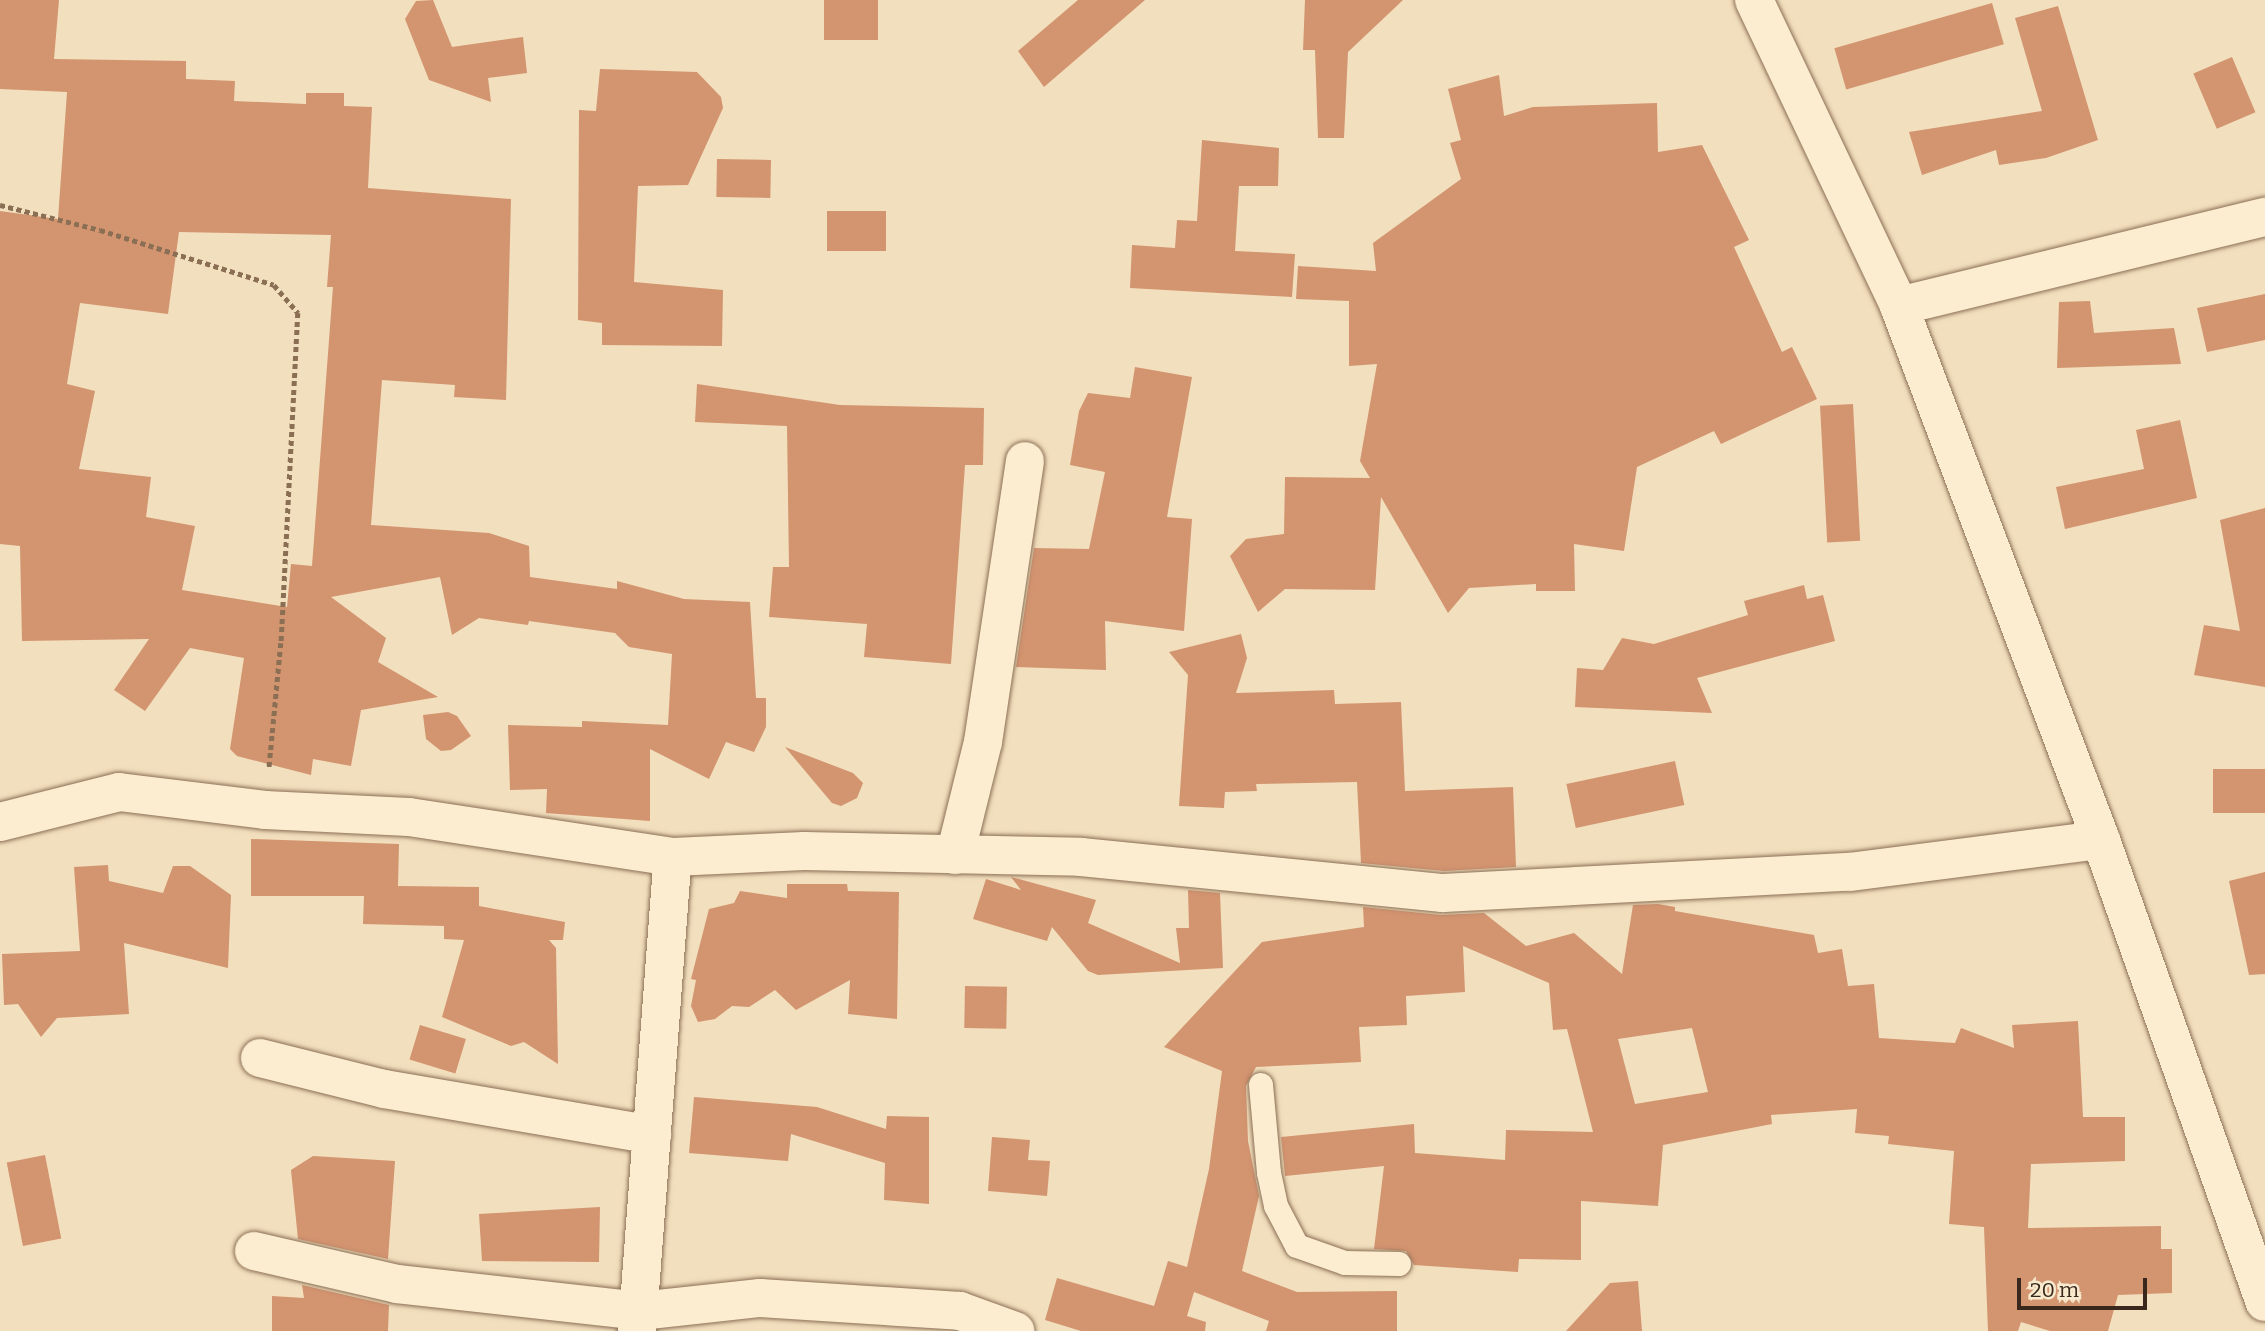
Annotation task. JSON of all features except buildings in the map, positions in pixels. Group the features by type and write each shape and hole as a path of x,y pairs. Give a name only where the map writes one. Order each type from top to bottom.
{"street":[{"path":"1754,0 1899,306 2251,1231 2265,1302"},
{"path":"1899,306 2265,216"},
{"path":"954,855 983,742 1025,461"},
{"path":"0,822 119,792 265,810 409,817 673,857 804,851 1081,857 1443,893 1850,872 2101,841"},
{"path":"638,1321 673,857"},
{"path":"260,1058 384,1089 652,1135"},
{"path":"254,1251 397,1284 638,1321 760,1298 960,1311 1015,1331"}],"lane":[{"path":"1261,1085 1269,1173 1276,1206 1297,1247 1345,1263 1398,1264"}],"path":[{"path":"0,205 100,230 274,285 298,313 281,643 265,810"}]}
